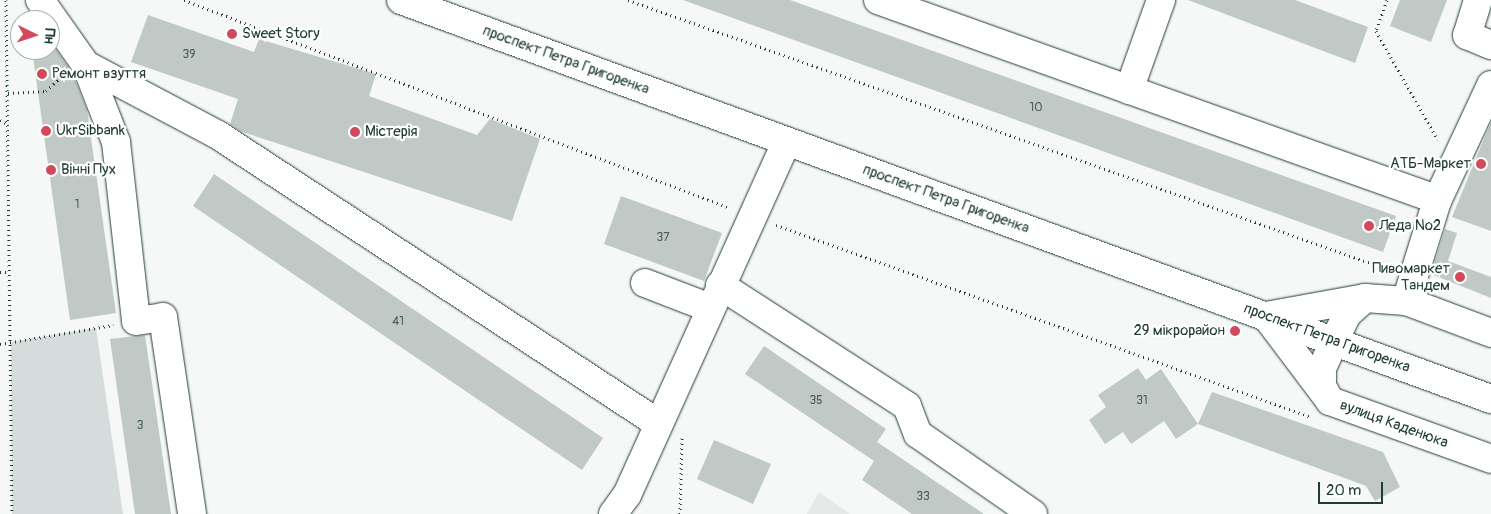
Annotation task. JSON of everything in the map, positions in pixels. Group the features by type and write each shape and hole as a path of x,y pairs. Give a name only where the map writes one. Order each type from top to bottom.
{"main road":[{"path":"40,0 83,62 116,142 136,321 163,317 192,514"},
{"name":"проспект Петра Григоренка","path":"401,0 1491,399"},
{"path":"878,0 1437,201"},
{"path":"1129,90 1161,0"},
{"path":"1478,0 1467,35 1491,45"},
{"path":"83,62 218,135 671,425"},
{"path":"1410,290 1437,201 1491,85"},
{"path":"614,514 671,425 715,296 753,217 786,141"},
{"path":"645,283 715,296 907,406 918,434 1033,514"},
{"path":"1325,411 1266,316 1410,290 1491,333"},
{"name":"вулиця Каденюка","path":"1365,298 1347,314 1322,368 1325,411 1491,459"}],"path":[{"path":"6,0 12,514"},
{"path":"184,0 753,217 1325,411"},
{"path":"628,0 1410,290"},
{"path":"1388,0 1376,31 1453,167"},
{"path":"8,93 46,91 83,62"},
{"path":"0,120 8,124"},
{"path":"0,272 10,272"},
{"path":"0,344 136,321"},
{"path":"671,425 680,514"}],"shaded area":[{"path":"96,328 123,514 12,514 11,342"},
{"path":"819,492 850,514 807,514"}],"building":[{"path":"683,0 790,0 1396,216 1383,252"},
{"path":"1188,0 1295,0 1368,27 1355,63"},
{"path":"1400,0 1447,0 1431,42 1390,26"},
{"name":"Містерія","path":"148,15 254,52 259,39 376,74 369,96 477,135 490,119 540,139 512,221 240,131 230,124 238,99 131,62"},
{"path":"60,55 72,72 87,110 116,313 70,320 33,60 60,60"},
{"name":"АТБ-Маркет","path":"1491,122 1491,231 1452,217"},
{"path":"214,174 603,438 582,470 193,206"},
{"path":"621,196 722,233 704,281 604,244"},
{"path":"1445,229 1457,233 1448,261 1491,277 1491,298 1431,274"},
{"path":"145,335 171,514 135,514 110,339"},
{"path":"764,346 886,429 877,442 984,514 912,514 862,480 874,461 745,374"},
{"path":"1138,368 1146,380 1161,369 1198,424 1176,439 1164,421 1131,444 1123,432 1105,444 1089,420 1106,407 1098,395"},
{"path":"1212,392 1383,452 1400,487 1375,501 1366,486 1198,424"},
{"path":"714,440 771,464 753,504 697,479"}],"place":[{"name":"Sweet Story","path":"232,34"},
{"name":"Ремонт взуття","path":"42,74"},
{"name":"UkrSibbank","path":"46,131"},
{"name":"Містерія","path":"355,132"},
{"name":"АТБ-Маркет","path":"1481,164"},
{"name":"Вінні Пух","path":"51,170"},
{"name":"Леда №2","path":"1369,226"},
{"name":"Пивомаркет Тандем","path":"1460,277"},
{"name":"29 мікрорайон","path":"1235,331"}]}
